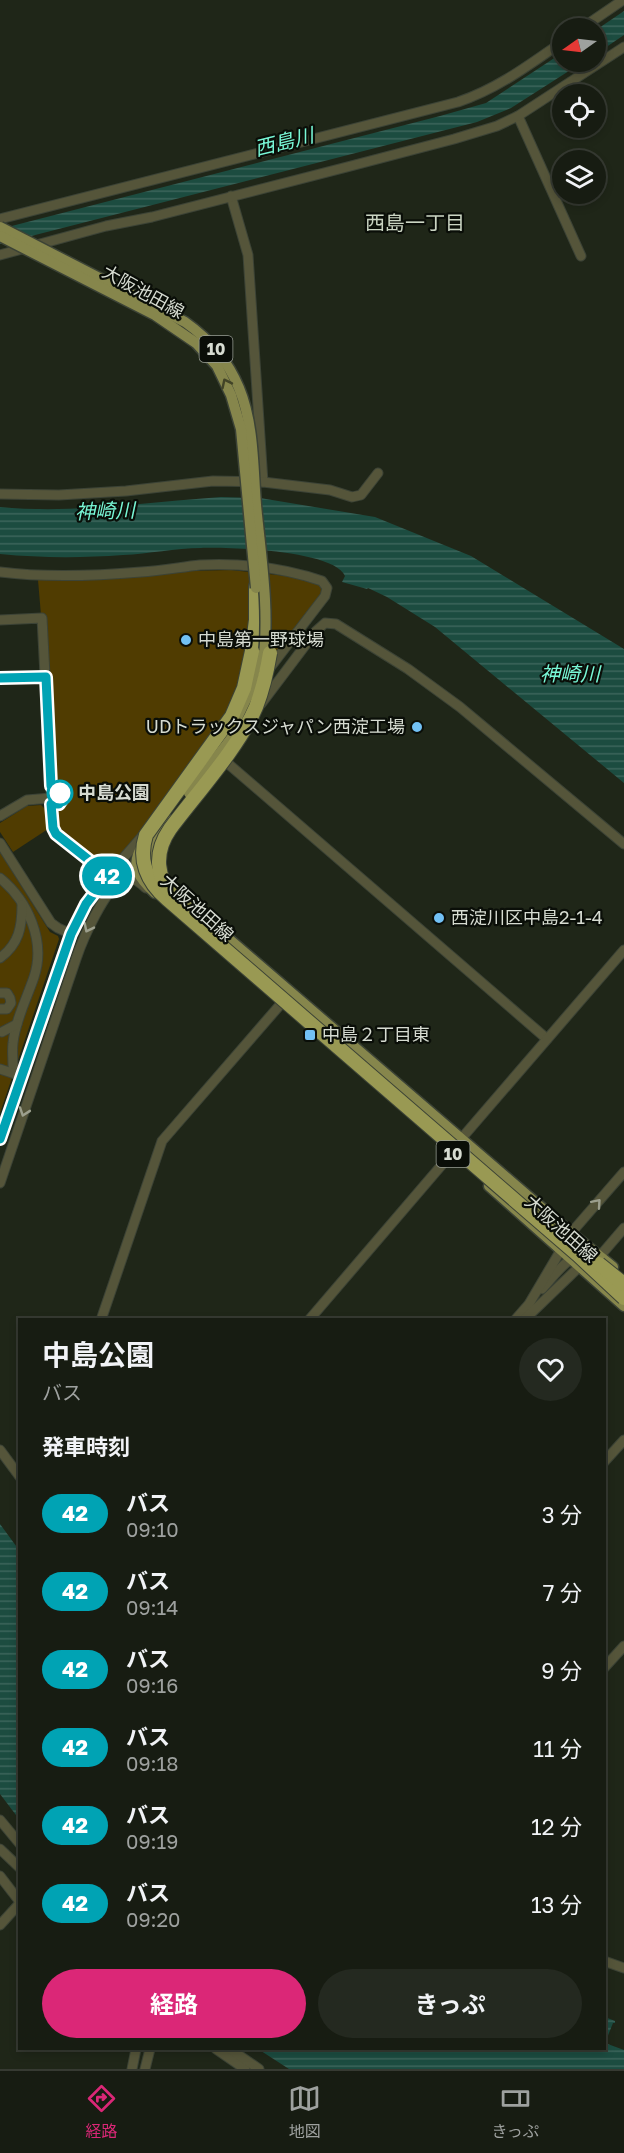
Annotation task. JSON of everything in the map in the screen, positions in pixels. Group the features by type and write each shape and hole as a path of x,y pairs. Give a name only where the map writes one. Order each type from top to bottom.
{"highway":[{"path":"260,588 271,644 268,667 259,698 238,739 164,839 159,863 164,883 179,901 298,1006 624,1286"},
{"path":"260,588 244,688 226,724 146,835 142,856 150,881 167,899 578,1255 624,1298"},
{"path":"605,1260 624,1286"}],"main road":[{"name":"大阪池田線","path":"0,227 185,322 209,341 223,358 240,388 248,421 260,588 259,651 251,688 234,725 151,845 148,856 151,867 160,881 624,1276"},
{"name":"大阪池田線","path":"0,236 156,315 196,343 217,366 231,395 241,429 260,588"},
{"name":"大阪池田線","path":"187,792 142,846 137,856 136,867 146,885 204,939 452,1153 624,1306"}],"street":[{"path":"597,18 623,0"},
{"path":"0,255 106,226 152,218 454,140 497,126 518,116 624,47"},
{"path":"0,219 458,102 481,94 552,49"},
{"path":"518,116 581,256"},
{"path":"231,196 248,255 263,482"},
{"path":"0,494 59,495 126,491 213,481 263,482 330,490 352,497 361,495 378,473"},
{"path":"0,572 36,576 80,575 143,572 201,565 237,565 319,579 326,585 327,591 157,819 86,904 71,934 0,1139"},
{"path":"0,620 42,618 52,826 55,832 108,875"},
{"path":"151,867 153,852 247,731 265,697 316,631 325,623 336,624 408,669 460,707 624,844"},
{"path":"0,678 46,677"},
{"path":"225,761 548,1039"},
{"path":"0,816 27,800 51,798"},
{"path":"0,843 51,923 71,934"},
{"path":"0,878 12,888 32,921 38,956 35,974 13,1042 14,1066"},
{"path":"0,1183 82,942 97,912 116,886 126,879 135,880 204,939"},
{"path":"0,958 10,950 18,937 22,922 22,903"},
{"path":"311,1318 624,950"},
{"path":"0,993 7,993 11,1003 7,1009 0,1009"},
{"path":"102,1318 162,1141 291,993"},
{"path":"13,1042 1,1032 17,1024"},
{"path":"0,1069 21,1076"},
{"path":"529,1304 571,1233 624,1172"},
{"path":"526,1318 579,1267 605,1260 624,1228"},
{"path":"517,1318 570,1259 584,1253 605,1260"},
{"path":"606,1460 624,1440"},
{"path":"0,1450 16,1465"},
{"path":"606,1666 623,1648"},
{"path":"0,1820 18,1842"},
{"path":"0,1850 18,1866"},
{"path":"0,1876 18,1899"},
{"path":"0,1925 18,1904"},
{"path":"606,1961 624,1968"},
{"path":"132,2069 136,2050"},
{"path":"140,2069 144,2050"},
{"path":"145,2069 150,2050"},
{"path":"217,2050 245,2069"},
{"path":"231,2050 259,2069"}],"shaded area":[{"name":"中島公園","path":"231,570 287,576 321,584 323,594 122,856 109,868 105,868 56,828 55,808 63,807 73,795 55,779 38,580"},
{"name":"中島公園","path":"41,805 47,811 48,829 13,852 0,832 0,823 27,806"},
{"path":"0,852 50,932 59,939 0,1113"}],"water":[{"path":"624,11 624,35 606,47 606,23"},
{"path":"552,60 552,72 567,72 511,108 477,122 0,244 0,229 486,103"},
{"name":"神崎川","path":"221,497 260,498 375,517 471,556 624,649 624,783 435,627 387,597 368,588 342,582 345,576 337,567 322,561 279,552 214,548 92,557 0,554 0,507 83,508"},
{"path":"0,1524 18,1549 18,1818 0,1794"},
{"path":"606,2017 615,2021 606,2040"},
{"path":"606,2043 624,2050 624,2069 289,2069 260,2050 606,2050"}],"bus line":[{"name":"42","path":"0,678 46,677 51,786 63,798 59,804 51,804 53,830 108,875 86,904 71,934 0,1139"}],"place":[{"name":"中島第一野球場","path":"186,640"},
{"name":"UDトラックスジャパン西淀工場","path":"417,727"},
{"name":"中島公園","path":"60,793"},
{"name":"西淀川区中島2-1-4","path":"439,918"},
{"name":"中島２丁目東","path":"310,1035"}],"district":[{"name":"西島一丁目","path":"415,223"}],"water label":[{"name":"西島川","path":"284,142"}]}
